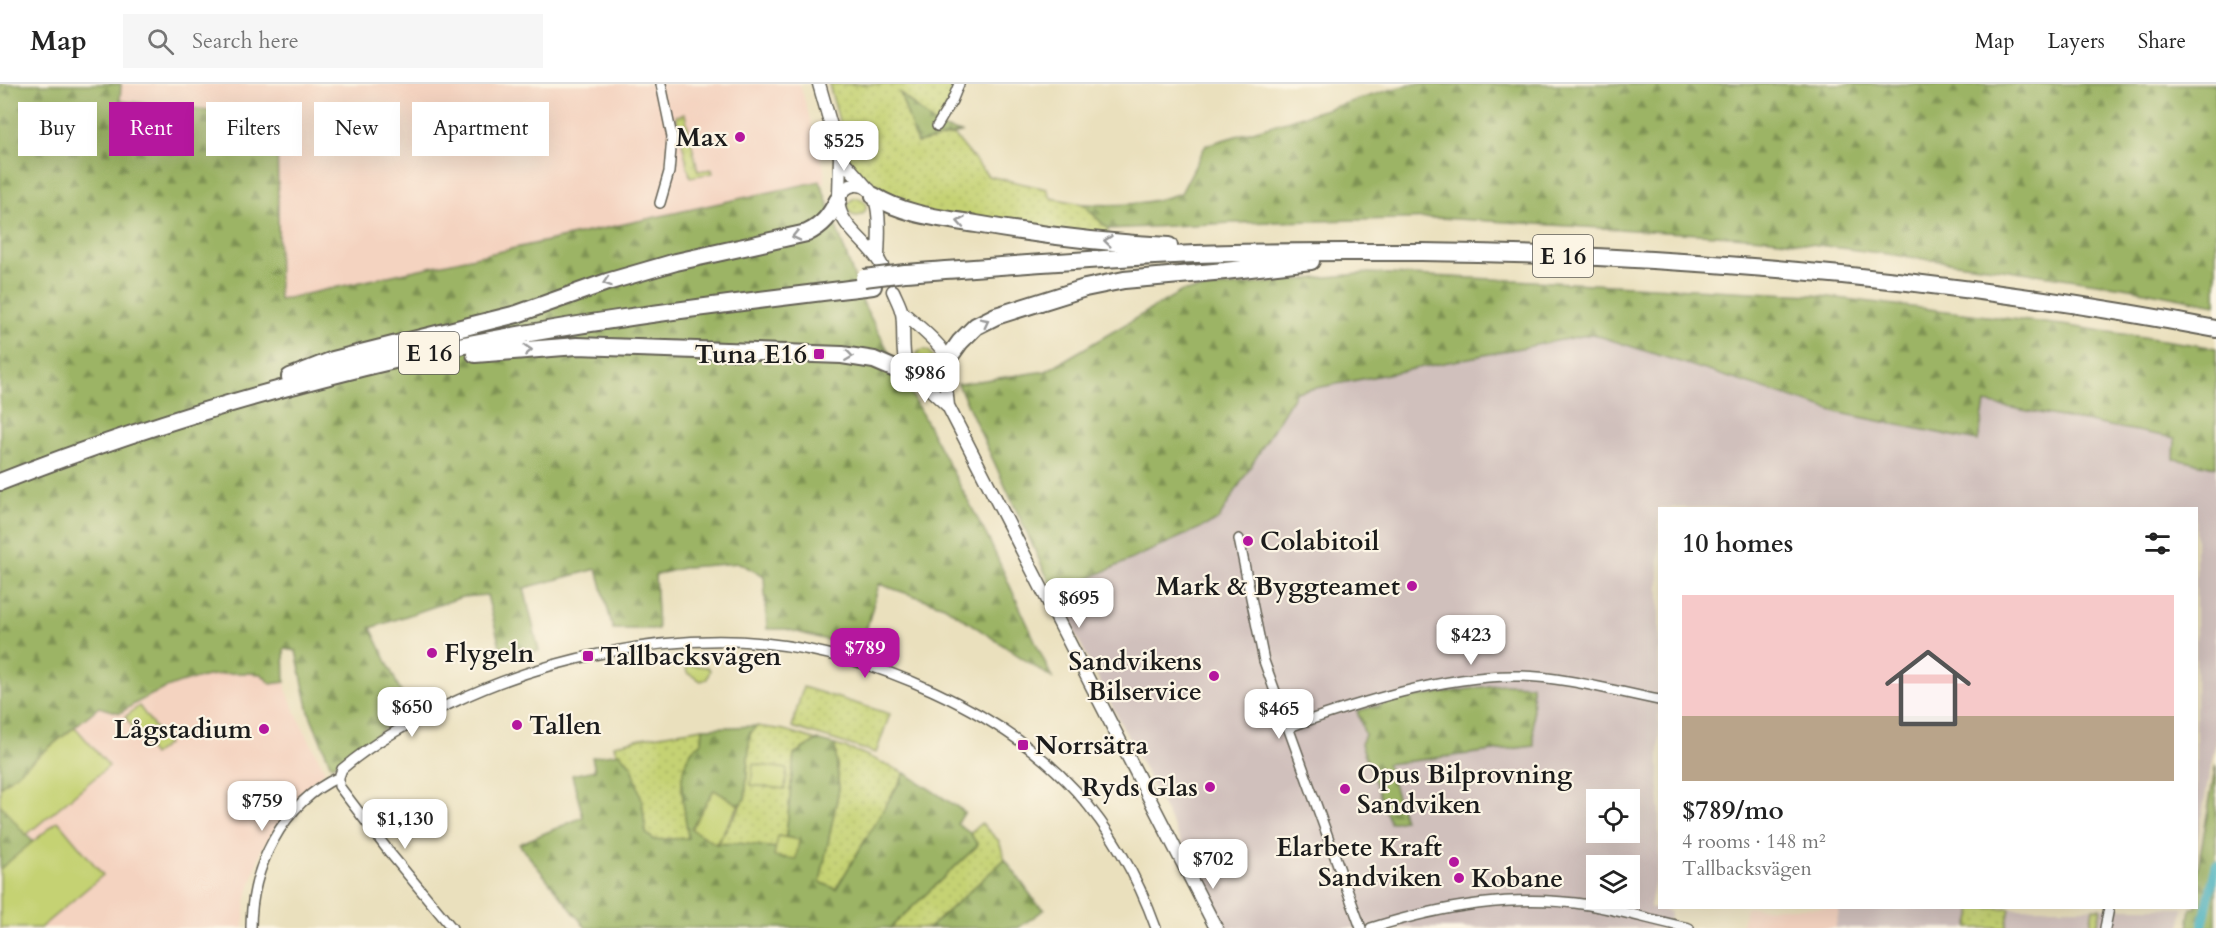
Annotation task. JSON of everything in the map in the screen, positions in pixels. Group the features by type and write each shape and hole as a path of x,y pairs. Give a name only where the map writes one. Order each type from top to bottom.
{"highway":[{"path":"871,192 890,206 904,211 1019,231 1140,244 1314,256"},
{"path":"290,377 333,360 517,314 607,282 676,262 807,233 820,227 830,216 838,198"},
{"name":"E 16","path":"0,472 181,408 290,377 405,349 538,323 703,297 868,282 901,282 1185,254 1516,263 1727,275 1907,292 2086,316 2216,338"},
{"name":"E 16","path":"1314,256 1517,254 1727,265 1908,283 2099,309 2216,329"},
{"path":"945,366 960,342 976,326 996,316 1085,288 1124,280 1225,271 1314,256"},
{"name":"E 16","path":"0,482 59,459 184,417 292,386 407,357 539,332 868,282"},
{"path":"407,357 448,357 577,346 842,355 874,360 919,379"}],"main road":[{"path":"819,84 840,157 838,198 840,217 880,263 878,211 871,192 840,157"},
{"path":"838,198 851,186 860,185 871,192"},
{"path":"901,282 906,364 910,372 948,406 1216,928"},
{"path":"902,311 942,350 948,406"},
{"path":"919,379 935,379 940,376 945,366"}],"street":[{"path":"660,203 669,172 672,137 661,84"},
{"path":"937,126 959,84"},
{"path":"1239,539 1264,662 1361,928"},
{"path":"339,782 347,764 393,733 477,691 526,672 626,649 674,644 744,641 806,649 885,671 941,695 996,726 1034,753 1076,791 1104,825 1137,882 1156,928"},
{"path":"1289,727 1405,692 1503,676 1569,681 1658,700"},
{"path":"251,928 252,901 257,882 265,855 277,833 296,809 320,786 339,782"},
{"path":"339,782 390,853 452,928"},
{"path":"1371,928 1438,910 1488,902 1520,900 1590,905 1689,928"},
{"path":"2105,928 2109,909"}],"shaded area":[{"path":"121,84 800,84 825,172 825,182 279,300 277,156 302,156 302,102 206,102 206,110 194,109 194,102 120,101"},
{"path":"1592,334 1840,413 1978,441 1984,403 2175,438 2174,459 2216,467 2216,740 2198,835 2198,507 1658,507 1658,866 1650,907 1671,912 1667,928 1225,928 1055,594 1218,520 1296,392"},
{"path":"237,672 261,674 276,684 285,682 295,711 325,771 290,806 261,850 246,900 244,928 0,928 0,869 32,842 0,804 0,787 99,706 120,713 139,700 193,677"},
{"path":"1746,909 1840,909 1835,928 1741,928"},
{"path":"1840,909 2184,909 2180,928 1835,928"}],"green space":[{"path":"0,84 121,84 120,101 130,102 109,102 109,156 194,156 194,109 206,110 206,156 277,156 279,300 820,181 864,305 990,542 1052,678 944,606 879,584 861,649 786,629 767,629 764,576 739,563 687,567 655,575 658,629 613,629 597,569 524,588 539,651 503,658 487,595 462,597 371,628 410,708 331,766 309,712 296,651 284,649 285,682 271,684 261,674 223,674 170,687 120,713 99,707 0,787"},
{"path":"829,84 959,84 937,126 901,94 917,143 954,135 988,176 1047,189 1051,198 1083,204 1108,229 1109,241 890,206 840,157 844,139"},
{"path":"1410,84 2216,84 2216,305 2130,288 2002,269 1764,238 1440,218 1232,223 1108,229 1083,204 1132,204 1181,193 1206,145"},
{"path":"900,93 937,126 961,133 917,143"},
{"path":"685,114 698,171 712,169 713,173 690,177 676,116"},
{"path":"853,198 861,198 866,203 864,214 853,216 848,211 848,203"},
{"path":"1369,273 1813,295 2062,325 2216,348 2216,467 2174,459 2175,438 1985,403 1978,441 1840,413 1592,334 1296,392 1218,520 1055,594 958,384 1046,371 1182,291"},
{"path":"920,350 928,350 933,355 931,366 920,368 915,363 915,355"},
{"path":"688,665 707,667 710,670 707,679 701,681 687,673"},
{"path":"1502,684 1532,685 1534,746 1387,764 1404,820 1390,823 1361,744 1365,735 1357,711 1403,699"},
{"path":"803,687 890,714 876,753 792,727"},
{"path":"139,706 167,744 153,755 125,717"},
{"path":"756,726 784,730 817,740 794,754 786,837 778,836 776,848 717,844 745,799 750,734"},
{"path":"756,726 750,734 745,799 739,805 714,791 692,829 716,844 739,843 776,848 775,856 799,840 786,837 794,754 817,740 835,745 839,789 820,882 836,889 905,773 965,812 957,824 970,833 978,845 890,928 586,928 519,844 583,817 572,775 595,770 592,757 619,753 632,766 642,801 646,833 654,840 688,838 682,786 683,773 692,751 702,742 703,728"},
{"path":"75,727 109,766 26,835 0,804 0,787"},
{"path":"703,728 702,742 683,784 689,838 654,840 646,833 642,801 614,745 641,738"},
{"path":"835,745 861,753 905,773 836,890 819,882 839,789"},
{"path":"753,764 787,769 785,789 751,785"},
{"path":"2216,764 2216,928 2188,928 2191,909 2198,909 2198,868"},
{"path":"714,790 739,805 716,844 691,829"},
{"path":"0,804 33,842 0,869"},
{"path":"58,821 103,875 40,928 0,928 0,869"},
{"path":"981,823 999,841 1005,859 929,928 890,928 977,846 970,833"},
{"path":"778,836 799,840 796,859 774,856"},
{"path":"1005,859 1037,904 1045,909 1018,928 929,928"},
{"path":"1973,909 2010,909 2006,928 1968,928"},
{"path":"2093,909 2101,909 2097,928 2090,928"}],"waterway":[{"path":"2202,928 2216,865"}],"place":[{"name":"Max","path":"740,137"},
{"name":"Tuna E16","path":"819,354"},
{"name":"Colabitoil","path":"1248,541"},
{"name":"Mark & Byggteamet","path":"1412,586"},
{"name":"Flygeln","path":"432,653"},
{"name":"Tallbacksvägen","path":"588,656"},
{"name":"Sandvikens Bilservice","path":"1214,676"},
{"name":"Tallen","path":"517,725"},
{"name":"Lågstadium","path":"264,729"},
{"name":"Norrsätra","path":"1023,745"},
{"name":"Ryds Glas","path":"1210,787"},
{"name":"Opus Bilprovning Sandviken","path":"1345,789"},
{"name":"Elarbete Kraft Sandviken","path":"1454,862"},
{"name":"Kobane","path":"1459,878"}]}
